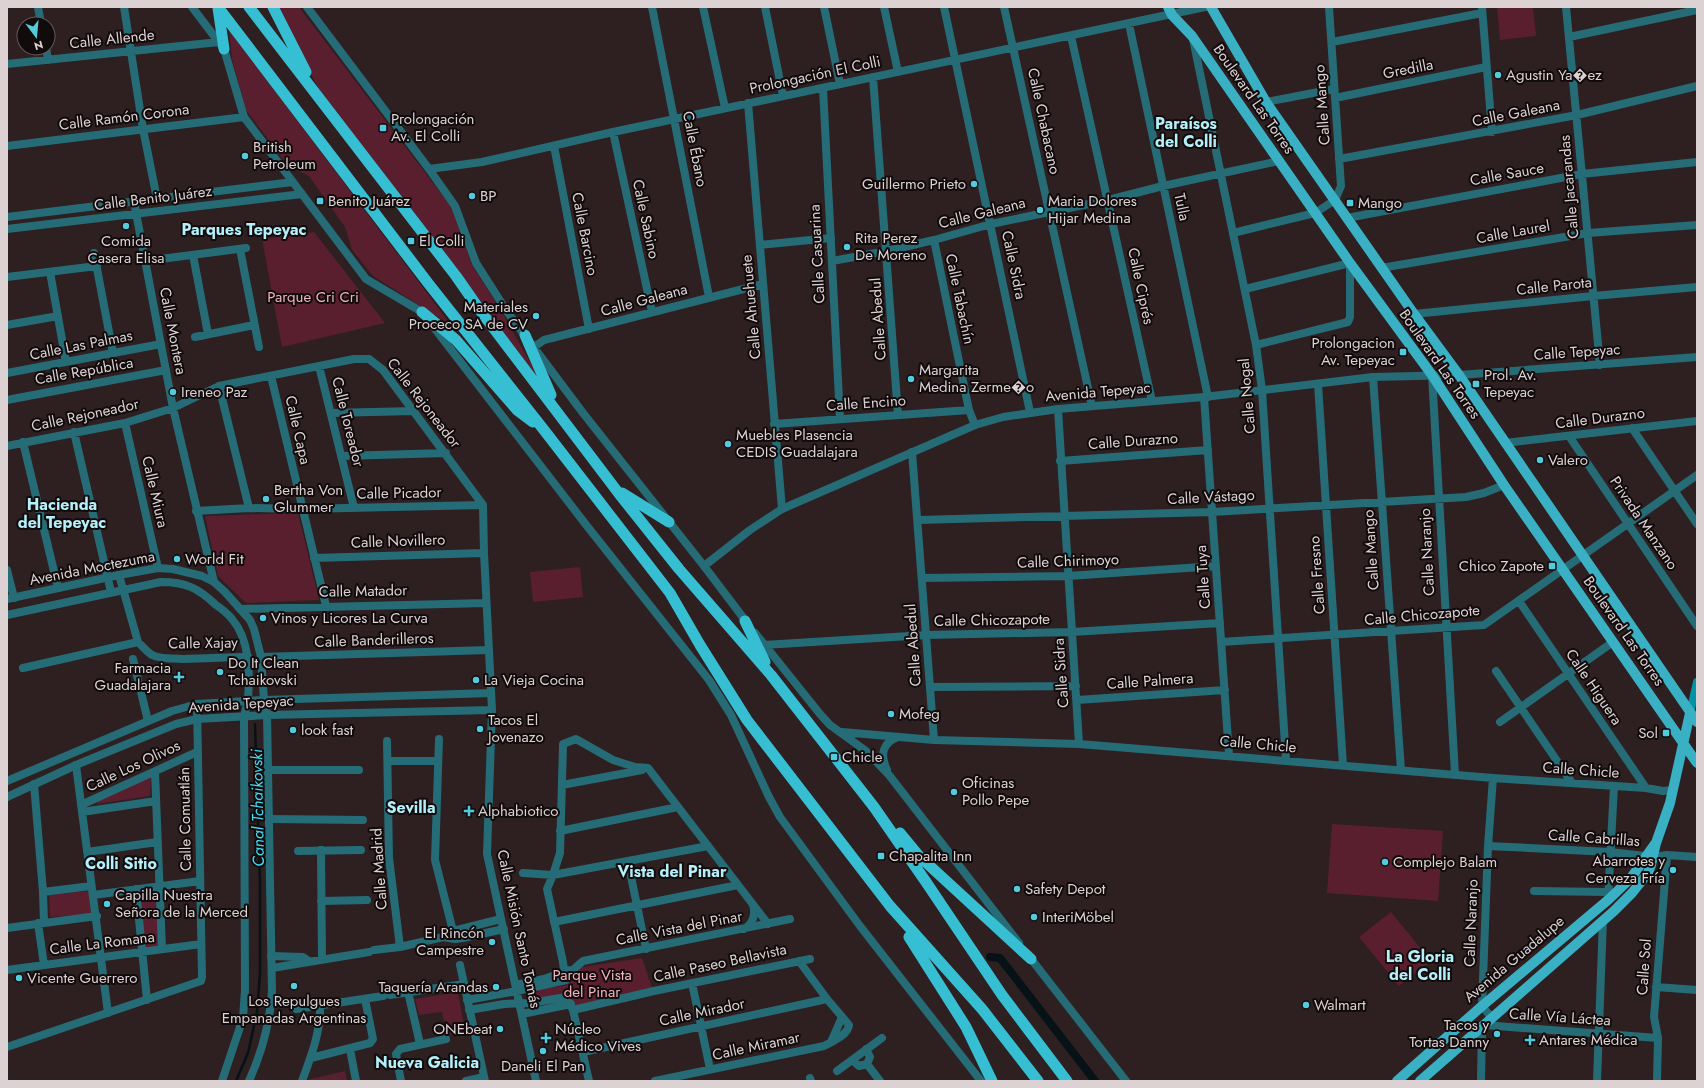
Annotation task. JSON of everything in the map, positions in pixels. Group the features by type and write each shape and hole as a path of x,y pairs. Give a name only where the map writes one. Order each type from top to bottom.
{"highway":[{"path":"218,7 222,45"},
{"path":"218,7 428,283 670,593 700,645 747,720 890,906 982,1009 1038,1081"},
{"path":"249,7 616,490 678,569 771,675 874,807 1002,995 1067,1081"},
{"path":"272,7 323,104"},
{"path":"422,312 456,340 517,410 544,430"},
{"path":"525,335 558,412"},
{"path":"616,490 669,522"},
{"path":"745,621 771,675"},
{"path":"874,807 896,828 919,856 1031,959"},
{"path":"890,906 966,1027 992,1081"}],"main road":[{"name":"Boulevard Las Torres","path":"1211,7 1266,102 1381,268 1459,375 1697,722"},
{"name":"Boulevard Las Torres","path":"1170,11 1192,36 1280,161 1315,214 1432,375 1504,485 1697,763"},
{"path":"1650,856 1666,815 1697,682"},
{"name":"Avenida Guadalupe","path":"1397,1081 1608,896 1631,878 1650,856"},
{"name":"Avenida Guadalupe","path":"1420,1081 1604,920 1632,893 1648,873 1650,856"}],"street":[{"path":"124,7 143,129 157,199"},
{"path":"192,7 222,45 244,117 366,279 422,312 606,550 709,680 731,715 769,797 780,817 855,919 981,1081"},
{"path":"307,7 429,169 455,206 476,263 508,313 764,645 830,725 866,751 889,775 1126,1081"},
{"name":"Calle Ébano","path":"652,7 710,297"},
{"path":"703,7 725,108"},
{"path":"765,7 784,96"},
{"path":"824,7 840,84"},
{"path":"884,7 898,72"},
{"name":"Calle Sidra","path":"944,7 1030,412"},
{"name":"Calle Chabacano","path":"1004,7 1092,406"},
{"name":"Prolongación El Colli","path":"429,169 482,162 748,103 1129,24 1170,11 1205,7"},
{"name":"Calle Mango","path":"1330,7 1340,186 1335,200"},
{"name":"Calle Jacarandas","path":"1566,7 1600,365"},
{"path":"1332,42 1482,10 1492,132"},
{"path":"1569,37 1697,10"},
{"name":"Tulla","path":"1129,24 1206,397"},
{"name":"Calle Ciprés","path":"1072,36 1152,401"},
{"name":"Calle Nogal","path":"1192,36 1245,289 1256,345 1262,390 1286,760"},
{"name":"Calle Allende","path":"7,64 222,45"},
{"path":"47,56 48,60"},
{"name":"Gredilla","path":"1335,98 1486,67"},
{"name":"Calle Abedul","path":"873,78 898,415"},
{"name":"Calle Galeana","path":"1339,159 1492,132 1577,115 1697,86"},
{"name":"Calle Casuarina","path":"823,88 840,419"},
{"path":"1266,102 1334,89"},
{"name":"Calle Ahuehuete","path":"748,103 782,509"},
{"name":"Calle Ramón Corona","path":"7,146 244,117"},
{"name":"Calle Sabino","path":"613,132 652,312"},
{"name":"Calle Barcino","path":"554,146 590,328"},
{"name":"Calle Galeana","path":"832,261 887,251 991,224 1108,200 1163,186 1280,161"},
{"name":"Calle Sauce","path":"1347,218 1582,174 1697,162"},
{"name":"Calle Benito Juárez","path":"7,217 293,182"},
{"name":"Calle Benito Juárez","path":"7,229 302,194"},
{"path":"1233,233 1315,214 1335,200"},
{"name":"Calle Montera","path":"134,202 173,408 196,511 214,582"},
{"name":"Calle Laurel","path":"1381,268 1588,233 1697,226"},
{"path":"760,245 831,238"},
{"name":"Calle Tabachín","path":"934,240 969,410"},
{"path":"145,261 243,249 254,325 259,348"},
{"path":"94,253 113,353"},
{"path":"193,255 208,334"},
{"path":"1245,289 1350,263 1350,317 1348,322 1256,345"},
{"path":"7,277 97,266"},
{"path":"50,272 66,362"},
{"name":"Calle Galeana","path":"534,347 544,340 763,284"},
{"name":"Calle Parota","path":"1414,314 1697,287"},
{"path":"7,325 58,316"},
{"path":"195,337 254,325"},
{"name":"Calle Las Palmas","path":"7,373 161,344"},
{"name":"Calle Tepeyac","path":"1459,375 1697,357"},
{"name":"Calle Rejoneador","path":"7,446 125,422 173,408 219,386 354,359 369,360 383,370 446,453 483,505"},
{"name":"Calle Toreador","path":"319,366 354,508"},
{"name":"Calle República","path":"7,400 166,370"},
{"name":"Calle Naranjo","path":"1432,375 1455,774"},
{"name":"Avenida Tepeyac","path":"704,566 750,530 782,509 975,425 1003,417 1030,412 1206,397 1373,377 1459,375"},
{"name":"Calle Capa","path":"271,376 326,606"},
{"name":"Calle Mango","path":"1373,377 1400,770"},
{"name":"Calle Fresno","path":"1318,384 1343,765"},
{"path":"219,386 249,508"},
{"name":"Calle Tuya","path":"1206,397 1208,450 1229,755"},
{"name":"Calle Sidra","path":"1058,409 1060,461 1079,744"},
{"path":"969,410 975,425"},
{"name":"Calle Encino","path":"774,424 969,410"},
{"path":"331,413 414,411"},
{"name":"Calle Durazno","path":"1505,443 1697,421"},
{"name":"Calle Miura","path":"125,422 158,568"},
{"path":"1632,428 1697,524"},
{"path":"74,432 111,592"},
{"name":"Privada Manzano","path":"1569,436 1697,626"},
{"path":"23,442 58,588"},
{"name":"Calle Durazno","path":"1060,461 1208,450"},
{"name":"Calle Abedul","path":"912,452 934,740"},
{"path":"342,456 446,453"},
{"name":"Calle Chicozapote","path":"1221,642 1484,626 1697,475"},
{"name":"Calle Vástago","path":"918,520 1212,512 1269,509 1475,496 1504,485"},
{"path":"483,505 486,603 492,710"},
{"name":"Calle Picador","path":"196,511 249,508 302,509 483,505"},
{"name":"Calle Novillero","path":"314,558 484,552"},
{"name":"Calle Chirimoyo","path":"922,578 1068,576 1216,566"},
{"name":"Avenida Moctezuma","path":"10,599 107,577 158,568 173,568 202,576 214,582 250,620 254,629 261,657 264,700 267,715 272,991 268,1023 259,1058 249,1081"},
{"path":"7,570 10,599"},
{"path":"23,668 138,642 119,575"},
{"name":"Avenida Moctezuma","path":"7,615 161,582 178,582 203,593 233,620 244,641 248,657 248,700 244,716 245,990 243,1018 222,1081"},
{"name":"Calle Higuera","path":"1519,601 1646,788"},
{"name":"Calle Matador","path":"240,609 486,603"},
{"name":"Calle Chicozapote","path":"764,645 926,635 1072,632 1220,623"},
{"name":"Calle Xajay","path":"138,642 153,655 162,658 248,657"},
{"path":"1500,722 1613,642"},
{"name":"Calle Banderilleros","path":"261,657 489,650"},
{"path":"133,659 148,721"},
{"path":"1496,671 1572,783"},
{"path":"930,687 1076,686"},
{"name":"Calle Palmera","path":"1077,700 1224,690"},
{"name":"Avenida Tepeyac","path":"7,781 172,711 197,704 248,700 491,693"},
{"name":"Calle Comuatlán","path":"148,1000 201,981 197,704"},
{"name":"Avenida Tepeyac","path":"7,797 76,765 176,724 197,719 267,715 492,710"},
{"name":"Calle Misión Santo Tomás","path":"492,710 487,854 536,1081"},
{"name":"Calle Chicle","path":"841,732 934,740 1079,744 1229,755 1493,778 1646,788 1663,791 1672,790"},
{"path":"110,737 114,750"},
{"path":"889,775 883,761 884,749 888,742 899,737"},
{"path":"439,739 435,860 455,939"},
{"path":"467,1000 516,988 562,981 564,971 547,889 560,853 563,744 576,739 613,760 635,767 648,768 768,924"},
{"name":"Calle Madrid","path":"387,742 389,858 400,947"},
{"name":"Calle Los Olivos","path":"82,809 198,752"},
{"path":"388,761 438,761"},
{"path":"76,765 97,916 108,1013"},
{"path":"562,785 648,768"},
{"path":"268,770 359,770"},
{"path":"155,772 158,886 162,949"},
{"name":"Calle Naranjo","path":"1482,1006 1488,846 1493,778"},
{"path":"34,784 43,895 41,923 44,965"},
{"path":"1534,891 1608,896 1614,786"},
{"path":"82,809 156,801"},
{"path":"560,831 678,807"},
{"path":"269,819 363,820"},
{"path":"87,852 157,842"},
{"path":"523,873 553,875 708,846"},
{"name":"Calle Cabrillas","path":"1488,846 1610,852 1650,856 1667,855 1697,857"},
{"path":"321,850 322,959"},
{"path":"298,851 361,850"},
{"name":"Calle Sol","path":"1657,1081 1658,1038 1654,1017 1667,855"},
{"path":"628,862 646,948"},
{"path":"93,895 200,881"},
{"path":"554,922 738,885"},
{"path":"43,895 92,886"},
{"path":"7,1047 148,1000 136,889"},
{"path":"321,900 367,900"},
{"path":"743,929 747,927 753,919 753,905"},
{"path":"7,928 97,916"},
{"path":"272,968 304,964 309,961 400,947 443,937 453,931 501,919"},
{"name":"Calle Vista del Pinar","path":"516,988 575,968 584,961 790,919"},
{"path":"1597,1081 1604,920"},
{"path":"443,937 455,939 504,929"},
{"name":"Calle La Romana","path":"7,970 201,944"},
{"path":"271,956 303,957 309,961"},
{"name":"Calle Paseo Bellavista","path":"522,1014 572,1007 810,959"},
{"path":"799,962 827,999"},
{"path":"460,966 485,1079 466,1081"},
{"name":"Calle Vista del Pinar","path":"562,981 570,977 575,968"},
{"path":"692,983 710,1070"},
{"path":"296,1009 464,984"},
{"path":"1656,987 1697,990"},
{"path":"408,992 420,1044"},
{"path":"469,1010 504,1004 531,1003 566,997 572,1007 589,1081"},
{"path":"310,1058 365,1046 370,1043 373,1039 365,999"},
{"name":"Calle Miramar","path":"654,1081 824,1046 830,1043 843,1019 827,999"},
{"name":"Calle Mirador","path":"582,1052 827,999"},
{"path":"302,1081 310,1058 320,1019 320,1005"},
{"path":"1482,1006 1492,1018"},
{"path":"1481,1081 1483,1026"},
{"name":"Calle Vía Láctea","path":"1483,1026 1658,1038"},
{"path":"837,1071 882,1038"},
{"path":"401,1081 396,1054 397,1051 420,1044 446,1039"},
{"path":"350,1049 356,1081"},
{"path":"852,1060 859,1066 867,1064 870,1058 866,1049"},
{"path":"867,1064 880,1081"}],"green space":[{"path":"276,7 299,7 452,208 472,265 500,309 543,385 318,88"},
{"path":"1497,7 1533,7 1536,36 1500,40"},
{"path":"229,30 457,333 441,319 373,276 352,250 345,227 309,176 288,166 246,110 232,59"},
{"name":"Parque Cri Cri","path":"314,232 385,323 282,347 262,239"},
{"path":"298,513 319,600 246,603 218,576 205,516"},
{"path":"580,567 583,597 533,602 530,572"},
{"path":"151,775 150,796 97,804 97,801"},
{"name":"Complejo Balam","path":"1332,824 1443,831 1438,901 1327,893"},
{"path":"156,890 160,947 144,949 139,892"},
{"path":"89,891 91,914 50,917 49,895"},
{"path":"1391,912 1431,961 1399,986 1359,937"},
{"name":"Parque Vista del Pinar","path":"642,958 652,988 573,1006 570,1000 532,1001 529,990 565,985 582,967"},
{"path":"458,992 465,1031 448,1035 442,1012 419,1015 415,999"},
{"path":"345,1071 347,1081 306,1081 307,1080"}],"waterway":[{"name":"Canal Tchaikovski","path":"236,1081 248,1053 257,1012 260,974 260,883 255,724"},
{"path":"990,957 1000,958 1095,1081"}],"place":[{"name":"Agustin Ya�ez","path":"1498,75"},
{"name":"Prolongación Av. El Colli","path":"383,128"},
{"name":"British Petroleum","path":"245,156"},
{"name":"Guillermo Prieto","path":"974,184"},
{"name":"BP","path":"472,196"},
{"name":"Benito Juárez","path":"320,201"},
{"name":"Mango","path":"1350,203"},
{"name":"Maria Dolores Hijar Medina","path":"1040,210"},
{"name":"Comida Casera Elisa","path":"126,226"},
{"name":"El Colli","path":"411,241"},
{"name":"Rita Perez De Moreno","path":"847,247"},
{"name":"Materiales Proceco SA de CV","path":"536,316"},
{"name":"Prolongacion Av. Tepeyac","path":"1403,352"},
{"name":"Margarita Medina Zerme�o","path":"911,379"},
{"name":"Prol. Av. Tepeyac","path":"1476,384"},
{"name":"Ireneo Paz","path":"173,392"},
{"name":"Muebles Plasencia CEDIS Guadalajara","path":"728,444"},
{"name":"Valero","path":"1540,460"},
{"name":"Bertha Von Glummer","path":"266,499"},
{"name":"World Fit","path":"177,559"},
{"name":"Chico Zapote","path":"1552,566"},
{"name":"Vinos y Licores La Curva","path":"263,618"},
{"name":"Do It Clean Tchaikovski","path":"220,672"},
{"name":"Farmacia Guadalajara","path":"179,677"},
{"name":"La Vieja Cocina","path":"476,680"},
{"name":"Mofeg","path":"891,714"},
{"name":"Tacos El Jovenazo","path":"480,729"},
{"name":"look fast","path":"293,730"},
{"name":"Sol","path":"1666,733"},
{"name":"Chicle","path":"834,757"},
{"name":"Oficinas Pollo Pepe","path":"954,792"},
{"name":"Alphabiotico","path":"469,811"},
{"name":"Chapalita Inn","path":"881,856"},
{"name":"Complejo Balam","path":"1385,862"},
{"name":"Abarrotes y Cerveza Fría","path":"1673,870"},
{"name":"Safety Depot","path":"1017,889"},
{"name":"Capilla Nuestra Señora de la Merced","path":"107,904"},
{"name":"InteriMöbel","path":"1034,917"},
{"name":"El Rincón Campestre","path":"492,942"},
{"name":"Vicente Guerrero","path":"19,978"},
{"name":"Los Repulgues Empanadas Argentinas","path":"294,986"},
{"name":"Taquería Arandas","path":"496,987"},
{"name":"Walmart","path":"1306,1005"},
{"name":"ONEbeat","path":"500,1029"},
{"name":"Tacos y Tortas Danny","path":"1497,1034"},
{"name":"Núcleo Médico Vives","path":"546,1038"},
{"name":"Antares Médica","path":"1530,1040"},
{"name":"Daneli El Pan","path":"543,1051"}],"district":[{"name":"Paraísos del Colli","path":"1186,132"},
{"name":"Parques Tepeyac","path":"244,229"},
{"name":"Hacienda del Tepeyac","path":"62,513"},
{"name":"Sevilla","path":"411,807"},
{"name":"Colli Sitio","path":"121,863"},
{"name":"Vista del Pinar","path":"672,871"},
{"name":"La Gloria del Colli","path":"1420,965"},
{"name":"Nueva Galicia","path":"427,1062"}]}
